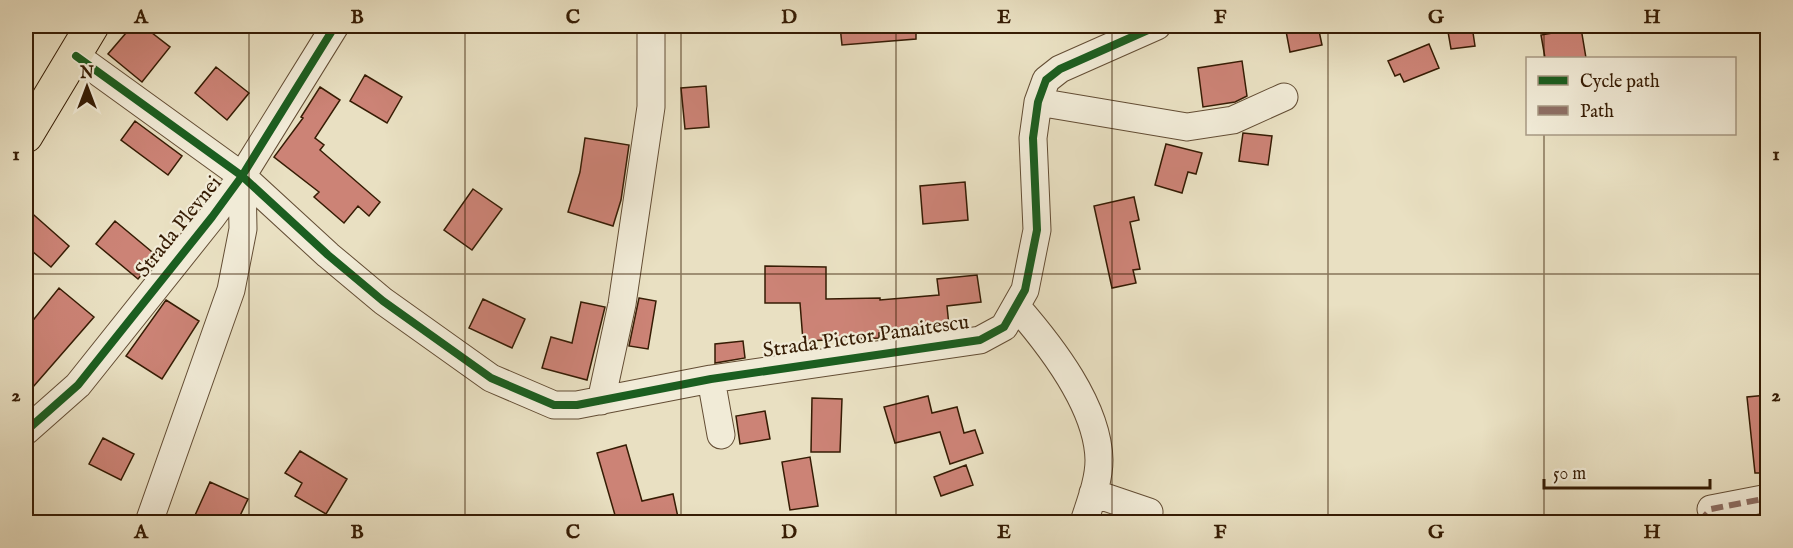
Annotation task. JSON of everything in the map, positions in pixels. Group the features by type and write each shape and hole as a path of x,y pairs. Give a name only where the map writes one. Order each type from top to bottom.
{"main road":[{"path":"26,136 92,26"}],"street":[{"name":"Strada Plevnei","path":"26,430 78,385 242,176 335,26"},
{"path":"601,401 622,304 651,107 651,26"},
{"name":"Strada Pictor Panaitescu","path":"242,176 328,255 383,301 491,378 554,405 577,405 711,379 980,339 1004,327 1017,307 1031,268 1037,230 1033,138 1038,102 1046,80 1060,69 1157,26"},
{"path":"76,56 242,176 243,229 231,290 148,522"},
{"path":"1038,102 1187,127 1233,120 1284,97"},
{"path":"1017,307 1040,334 1067,375 1092,420 1099,460 1094,493 1084,522"},
{"path":"711,379 721,435"},
{"path":"1094,493 1149,512"},
{"path":"1711,509 1767,498"}],"building":[{"path":"132,26 143,26 170,47 142,82 108,54"},
{"path":"840,26 916,26 916,39 842,45"},
{"path":"1285,26 1318,26 1322,45 1290,52"},
{"path":"1447,26 1472,26 1475,46 1451,49"},
{"path":"1581,28 1586,57 1545,57 1541,35"},
{"path":"1429,44 1439,68 1404,82 1400,74 1395,76 1388,61"},
{"path":"1242,61 1247,96 1235,102 1203,107 1198,68"},
{"path":"216,67 249,93 227,120 195,93"},
{"path":"365,75 402,97 387,123 350,101"},
{"path":"706,86 709,127 685,129 681,88"},
{"path":"320,87 340,100 315,138 324,145 320,150 380,202 369,216 358,206 344,223 314,197 319,192 274,157 303,118 301,117"},
{"path":"135,121 182,156 168,175 121,140"},
{"path":"1243,133 1272,136 1268,165 1239,161"},
{"path":"585,138 629,145 621,200 613,226 568,212 580,172"},
{"path":"1166,144 1202,153 1196,174 1188,172 1182,193 1155,185"},
{"path":"965,182 968,220 923,224 920,186"},
{"path":"473,189 502,209 472,250 444,230"},
{"path":"1134,197 1139,220 1130,222 1140,269 1133,270 1136,283 1112,288 1094,206"},
{"path":"26,208 69,246 51,267 26,246"},
{"path":"115,221 157,256 138,279 96,244"},
{"path":"765,266 826,267 826,299 880,298 880,300 939,295 937,279 977,275 981,302 947,306 949,326 879,333 879,338 803,341 800,303 765,303"},
{"path":"59,288 94,317 26,395 26,329"},
{"path":"639,298 656,301 648,349 629,346"},
{"path":"483,299 525,319 512,348 469,328"},
{"path":"166,300 199,321 162,379 126,356"},
{"path":"581,302 605,307 587,380 542,368 551,337 572,343"},
{"path":"743,341 745,358 715,363 715,344"},
{"path":"1767,395 1767,473 1755,473 1747,397"},
{"path":"928,396 932,413 957,407 964,433 975,430 983,453 950,464 940,432 895,443 884,407"},
{"path":"812,398 842,399 840,452 811,452"},
{"path":"765,411 770,439 740,444 736,416"},
{"path":"103,438 134,454 121,480 89,464"},
{"path":"626,445 642,501 673,494 679,522 617,522 597,453"},
{"path":"300,451 347,479 326,514 295,496 302,483 285,473"},
{"path":"810,457 818,506 790,510 782,462"},
{"path":"966,465 973,485 941,496 934,477"},
{"path":"210,482 248,499 237,522 192,522"}],"marked path":[{"path":"1699,522 1711,509 1768,498"}],"cycle path":[{"path":"26,431 78,385 212,217 242,176 335,26"},
{"path":"76,56 242,176 328,255 383,301 491,378 554,405 577,405 711,379 980,340 1004,327 1025,290 1037,230 1033,138 1038,102 1046,80 1060,69 1157,26"}]}
